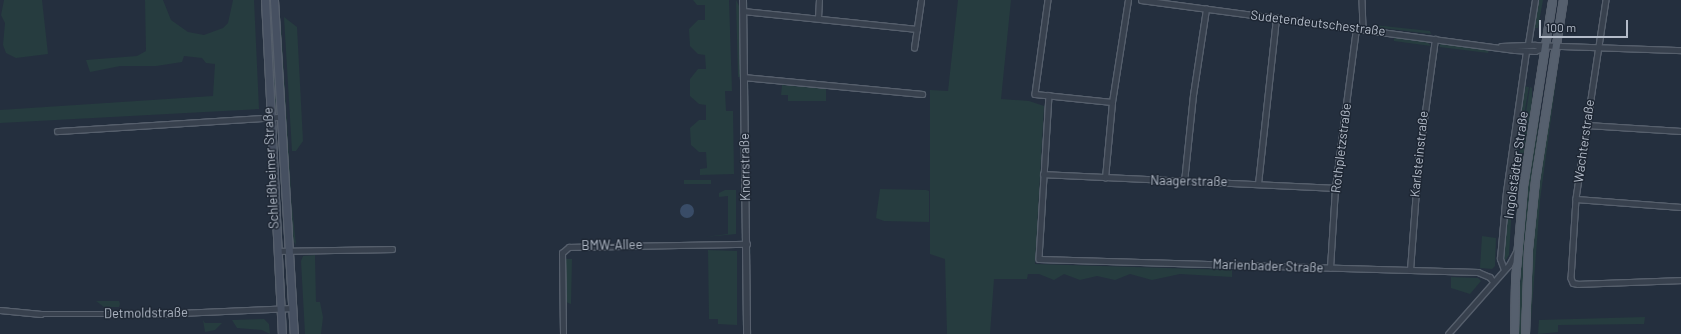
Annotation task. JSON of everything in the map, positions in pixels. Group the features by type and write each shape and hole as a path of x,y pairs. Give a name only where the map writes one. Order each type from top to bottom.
{"main road":[{"name":"Schleißheimer Straße","path":"265,0 282,334"},
{"name":"Schleißheimer Straße","path":"274,0 294,334"},
{"name":"Ingolstädter Straße","path":"1514,334 1517,248 1526,165 1552,0"},
{"name":"Ingolstädter Straße","path":"1525,334 1531,216 1563,0"}],"street":[{"name":"Knorrstraße","path":"742,0 747,244 747,334"},
{"path":"818,18 819,0"},
{"path":"914,48 921,0"},
{"path":"1048,0 1035,94 1112,102"},
{"path":"1105,178 1112,102 1128,0"},
{"name":"Sudetendeutschestraße","path":"1141,0 1526,51 1535,51 1545,47"},
{"path":"1362,0 1363,29"},
{"path":"1528,44 1535,0"},
{"name":"Wachterstraße","path":"1606,0 1576,199 1572,283 1681,280"},
{"path":"1184,182 1193,95 1206,8"},
{"path":"743,11 917,29"},
{"path":"1258,184 1276,18"},
{"name":"Rothpletzstraße","path":"1330,268 1335,188 1356,28"},
{"name":"Karlsteinstraße","path":"1410,270 1418,156 1435,39"},
{"name":"Sudetendeutschestraße","path":"1495,46 1528,44 1545,47 1598,46 1681,50"},
{"name":"Ingolstädter Straße","path":"1504,270 1500,259 1507,186 1526,51"},
{"path":"743,77 922,94"},
{"path":"1044,174 1049,95"},
{"path":"57,132 280,117"},
{"path":"1586,125 1681,131"},
{"name":"Naagerstraße","path":"1044,174 1184,182 1335,188"},
{"name":"Marienbader Straße","path":"1044,174 1039,259 1478,272 1490,277 1493,281"},
{"path":"1576,199 1681,207"},
{"name":"BMW-Allee","path":"563,334 562,253 569,247 747,244"},
{"path":"1448,334 1504,270 1517,248"},
{"path":"277,251 392,249"},
{"name":"Detmoldstraße","path":"0,310 41,314 156,314 292,308"}],"green space":[{"path":"4,0 42,0 48,54 16,58 6,53 3,45 5,23 1,15"},
{"path":"145,0 163,0 171,20 188,32 204,35 223,28 228,23 233,0 254,0 259,109 0,123 0,110 213,96 215,64 206,63 202,58 184,56 182,62 156,66 120,66 90,72 86,60 137,56 146,51"},
{"path":"268,0 273,27 277,113 274,112"},
{"path":"693,0 729,0 732,91 725,91 726,111 733,111 734,174 700,175 700,169 707,168 706,152 699,152 691,145 690,128 699,120 706,120 706,105 699,104 690,96 690,79 698,69 706,69 705,55 698,54 690,46 689,29 698,20 705,20 705,5 697,5"},
{"path":"736,0 739,6 740,77 738,77"},
{"path":"958,0 1011,0 1001,99 1029,101 1044,106 1035,264 1232,270 1232,277 1180,274 1152,280 1130,274 1115,280 1097,276 1080,280 1064,274 1054,280 1039,274 1028,274 1027,279 994,279 990,334 947,334 945,259 930,254 930,90 948,91"},
{"path":"1539,0 1543,0 1538,28 1533,28"},
{"path":"284,17 297,27 303,141 296,151 292,151"},
{"path":"279,18 281,23 291,190 289,189"},
{"path":"1374,25 1430,31 1431,34 1374,27"},
{"path":"1394,38 1427,42 1431,46 1394,41"},
{"path":"1440,44 1489,50 1488,53 1440,47"},
{"path":"1545,66 1526,237 1521,334 1517,334 1526,192"},
{"path":"1558,67 1540,200 1530,334 1533,232 1545,133"},
{"path":"782,85 826,89 826,101 788,101 788,95 781,95"},
{"path":"1523,86 1529,87 1514,172 1509,255 1503,264 1507,199"},
{"path":"1530,87 1532,88 1532,102 1513,218 1516,174"},
{"path":"275,128 276,128 276,238"},
{"path":"684,180 711,180 711,184 684,184"},
{"path":"880,189 929,191 929,222 884,221 876,218"},
{"path":"725,190 736,190 736,234 705,237 728,234 728,196 719,197 719,193"},
{"path":"291,196 293,216 296,245 292,239"},
{"path":"1482,236 1496,238 1495,266 1492,269 1480,268"},
{"path":"708,250 737,251 737,325 718,324 718,319 709,319"},
{"path":"315,255 316,302 320,302 323,317 321,334 305,334 301,261 303,256"},
{"path":"565,259 572,259 571,304 566,302"},
{"path":"1451,277 1478,278 1481,281 1470,294 1451,288"},
{"path":"96,301 119,301 120,304 119,307 104,307"},
{"path":"1645,317 1644,324 1558,325 1558,332 1538,334 1539,320"},
{"path":"264,319 269,324 270,334 262,330 237,328 232,320"},
{"path":"203,320 205,323 222,323 215,330 205,332"}],"water":[{"path":"687,204 692,206 694,211 692,216 687,218 682,216 680,211 682,206"}]}
